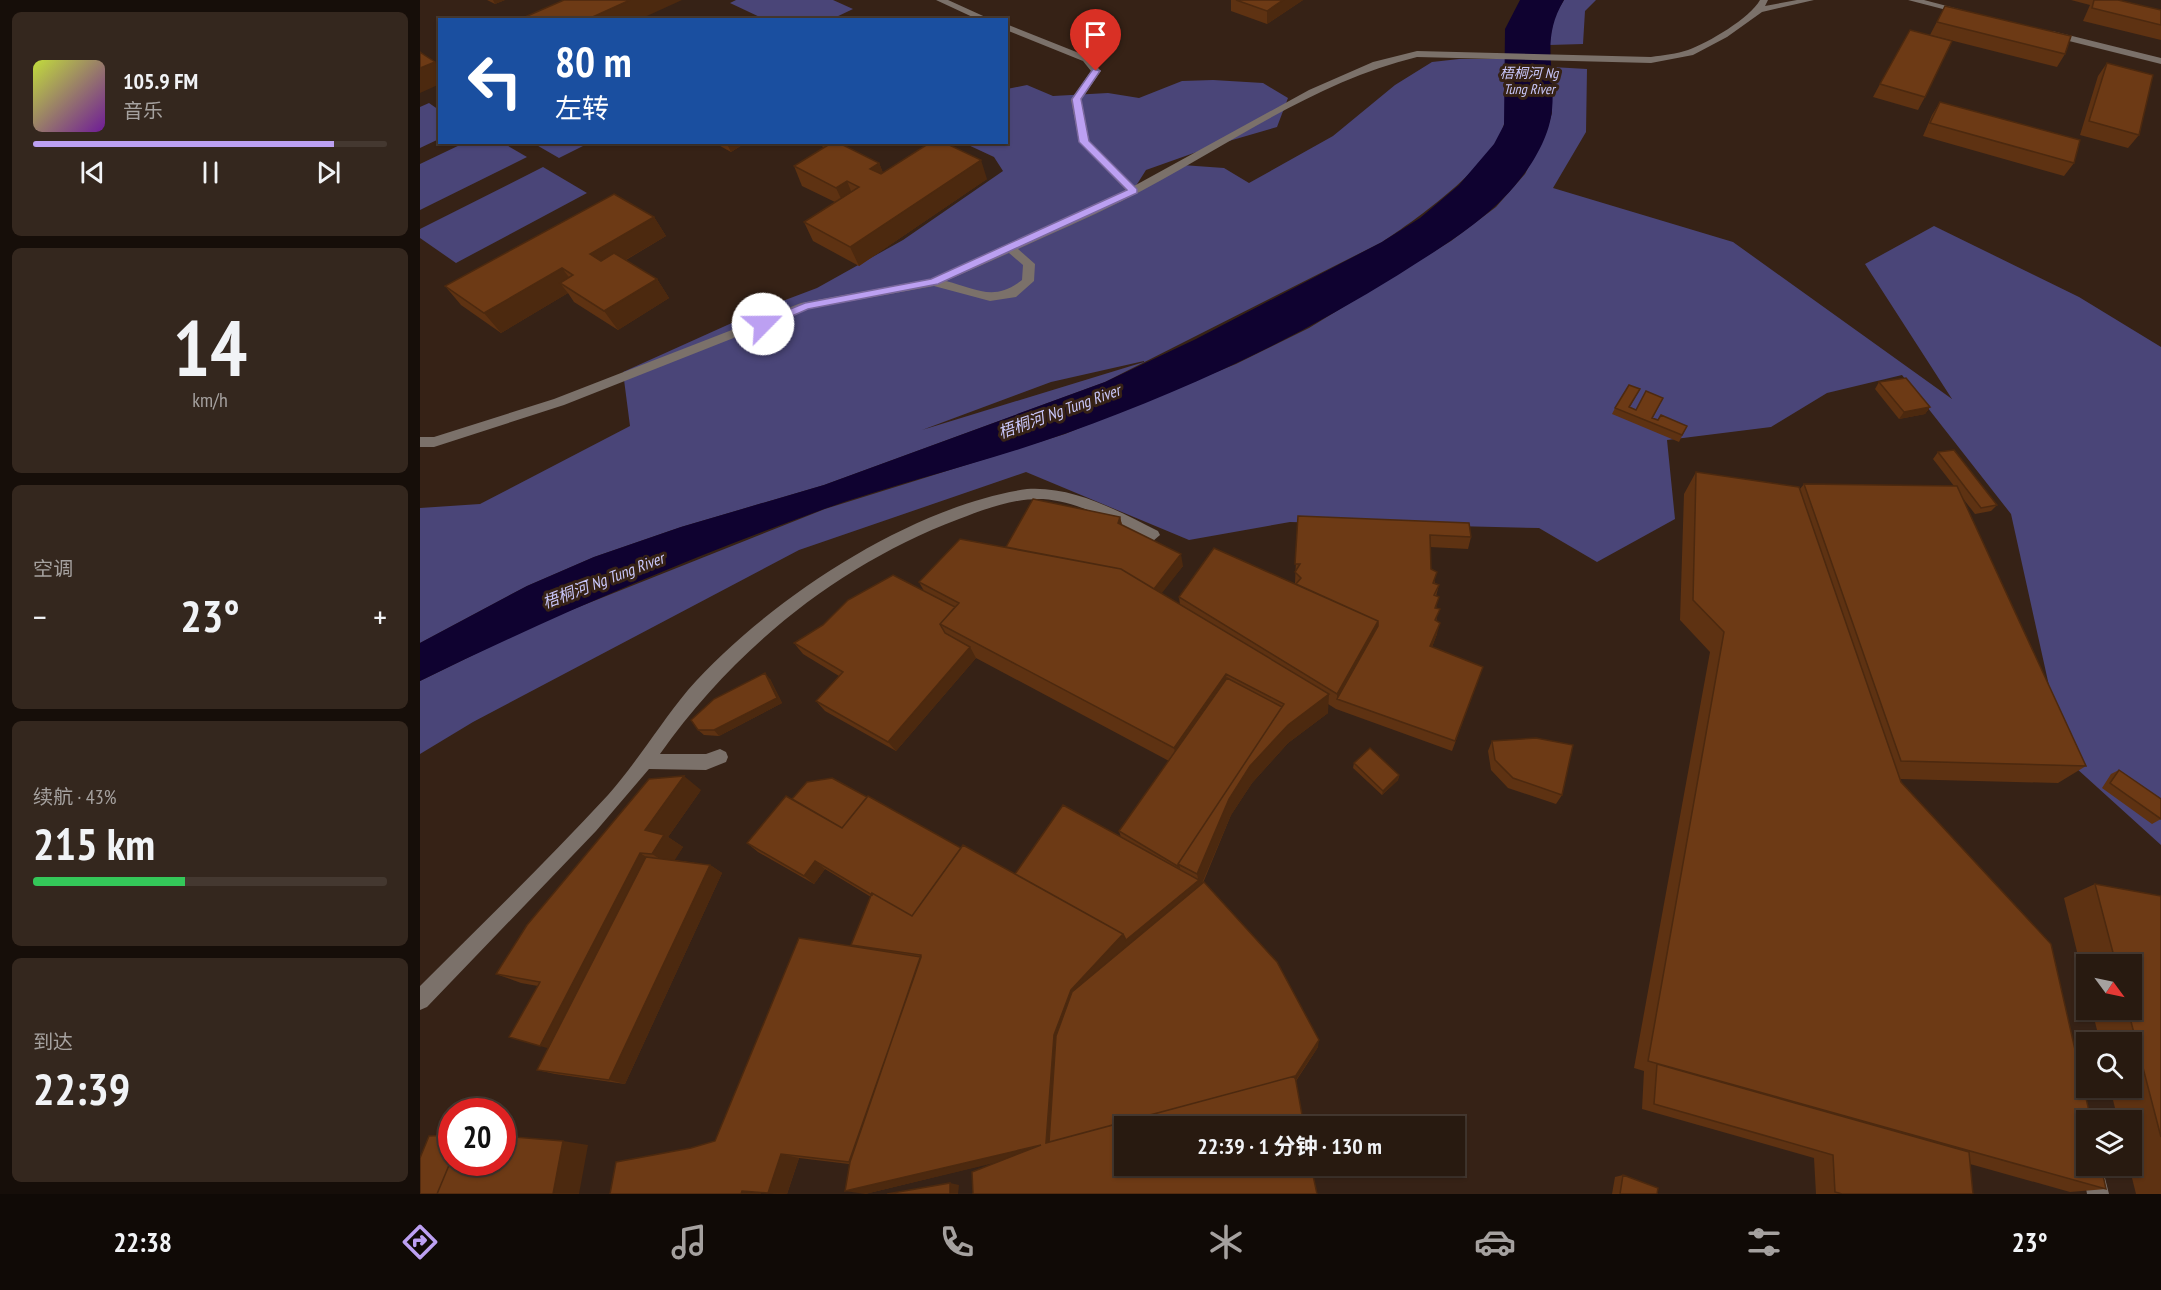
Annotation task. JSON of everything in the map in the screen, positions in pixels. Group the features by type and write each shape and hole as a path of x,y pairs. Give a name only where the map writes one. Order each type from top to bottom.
{"lane":[{"path":"940,0 983,18"},
{"path":"1759,10 1764,0"},
{"path":"420,442 434,441 558,402 805,306 934,282 1133,191 1312,92 1376,63 1417,54 1651,60 1690,53 1724,35 1759,10 1810,0"},
{"path":"1912,0 1978,15"},
{"path":"1008,28 1086,59 1096,71 1076,99 1084,142 1133,191"},
{"path":"2046,32 2161,61"},
{"path":"934,282 990,297 1012,294 1028,281 1029,264 1010,247"},
{"path":"420,1000 612,802 705,683 753,639 844,571 937,523 992,502 1028,494 1044,494 1094,507 1154,535"},
{"path":"645,761 706,762 720,757"},
{"path":"2094,1176 2098,1194"}],"shaded area":[{"path":"736,0 833,0 853,9 834,18 762,18 730,3"},
{"path":"1564,0 1596,0 1585,11 1583,44 1549,45 1554,17"},
{"path":"1459,59 1505,59 1506,117 1497,140 1470,173 1433,206 1382,242 1105,382 824,485 681,527 594,557 527,586 420,643 420,508 480,504 630,426 623,372 772,305 817,288 903,240 1003,171 994,157 966,144 1008,144 1008,89 1027,85 1053,96 1108,93 1139,98 1182,81 1213,80 1263,83 1288,98 1277,127 1222,143 1146,170 1134,189 1182,165 1224,168 1249,183 1333,136 1395,85 1432,62","holes":["1144,361 1144,362 922,430 1051,382"]},
{"path":"1552,67 1587,69 1586,132 1553,188 1733,242 1952,399 1865,264 1934,226 2079,297 2161,347 2161,845 2065,758 2011,514 1902,375 1827,393 1771,427 1667,440 1675,519 1597,562 1539,528 1290,522 1189,540 1026,472 799,550 473,722 420,754 420,681 541,622 825,509 1065,434 1236,364 1309,328 1451,241 1496,207 1525,174 1546,133 1552,113"},
{"path":"429,103 438,109 438,139 420,148 420,107"},
{"path":"462,144 505,144 527,157 420,210 420,164"},
{"path":"535,144 587,144 559,158"},
{"path":"543,167 587,193 456,263 420,238 420,229"}],"water":[{"name":"梧桐河 Ng Tung River","path":"1520,0 1564,0 1557,14 1551,41 1552,110 1549,127 1542,144 1524,174 1482,218 1398,275 1278,343 1153,400 1037,443 854,499 772,528 619,590 420,681 420,643 527,586 594,557 681,527 824,485 1105,382 1196,339 1382,242 1420,218 1459,185 1494,144 1504,125 1505,29"}],"building":[{"path":"564,0 630,0 590,18 523,18"},
{"path":"1236,0 1283,0 1267,11"},
{"path":"2094,0 2118,0 2161,10 2161,25 2092,8"},
{"path":"1945,6 2071,36 2065,54 1937,22"},
{"path":"1910,30 1952,41 1925,97 1880,84"},
{"path":"420,52 435,62 420,68"},
{"path":"2107,63 2153,75 2139,135 2089,121"},
{"path":"1940,102 2080,140 2074,163 1930,123"},
{"path":"830,144 841,144 879,163 870,169 881,174 928,144 947,144 981,160 850,247 804,222 859,187 847,181 836,188 794,166"},
{"path":"614,194 654,217 590,254 601,261 614,253 657,279 604,311 560,283 573,275 562,268 484,313 445,286"},
{"path":"1906,378 1930,407 1904,412 1879,382"},
{"path":"1629,385 1640,389 1629,407 1636,410 1646,391 1663,398 1652,418 1658,420 1661,415 1687,426 1682,435 1615,408"},
{"path":"1954,450 1997,505 1981,508 1938,452"},
{"path":"1696,472 1799,487 1901,782 2051,944 2076,1054 2076,1098 2086,1098 2089,1110 2076,1110 2076,1176 2103,1176 2106,1189 1648,1061 1724,632 1693,600"},
{"path":"1804,484 1957,486 2086,766 1901,761"},
{"path":"1033,499 1120,517 1118,523 1181,554 1154,589 1121,569 1006,547"},
{"path":"1298,516 1469,523 1471,537 1430,535 1431,569 1437,572 1433,583 1439,585 1434,595 1439,597 1435,608 1440,609 1435,620 1440,623 1430,646 1483,667 1455,741 1337,699 1378,626 1378,621 1296,584 1301,578 1295,572 1300,564 1295,564"},
{"path":"960,539 1121,569 1329,694 1288,725 1250,766 1229,799 1197,874 1178,864 1284,704 1226,674 1174,748 940,624 959,603 919,582"},
{"path":"1214,548 1378,621 1337,694 1179,597"},
{"path":"893,575 955,607 940,624 945,633 970,647 888,742 816,701 843,672 794,643 823,625 848,600"},
{"path":"765,673 777,698 714,730 698,730 691,720 714,699"},
{"path":"1227,678 1282,707 1178,864 1179,867 1119,831"},
{"path":"1536,738 1573,745 1562,795 1513,778 1495,760 1492,741"},
{"path":"1370,748 1399,775 1383,791 1354,763"},
{"path":"2119,770 2161,799 2161,819 2110,783"},
{"path":"684,776 645,830 664,835 652,854 640,853 540,1046 509,1037 540,982 496,974 527,925 649,779"},
{"path":"832,778 867,797 842,828 792,799 807,782"},
{"path":"786,796 842,828 868,796 961,848 912,916 815,861 804,876 747,843"},
{"path":"1063,805 1199,880 1126,940 1123,934 1015,874"},
{"path":"963,845 1123,934 1071,990 1054,1035 1046,1143 1114,1125 1114,1176 1313,1176 1317,1194 973,1194 972,1172 1041,1145 845,1191 850,1162 921,955 851,945 872,893 912,916"},
{"path":"646,857 710,865 609,1080 537,1070"},
{"path":"1204,882 1277,962 1319,1040 1295,1077 1146,1116 1114,1116 1114,1125 1049,1142 1056,1036 1072,992"},
{"path":"2095,884 2161,896 2161,1137 2142,1064 2142,1032 2134,1032 2131,1020 2142,1020 2142,954 2113,954"},
{"path":"799,938 921,957 849,1162 781,1154 768,1193 742,1191 741,1194 610,1194 616,1162 691,1148 715,1141"},
{"path":"1657,1064 1969,1152 1973,1194 1842,1194 1835,1192 1833,1155 1654,1104"},
{"path":"1295,1076 1302,1116 1146,1116"},
{"path":"429,1136 438,1136 438,1176 444,1176 437,1194 420,1194 420,1158"},
{"path":"516,1137 563,1141 553,1194 437,1194 444,1176 516,1176"},
{"path":"1623,1175 1658,1188 1657,1194 1620,1194"},
{"path":"950,1183 950,1194 887,1194"}],"route":[{"path":"763,324 805,306 934,282 1133,191 1084,142 1076,99 1096,71"}]}
